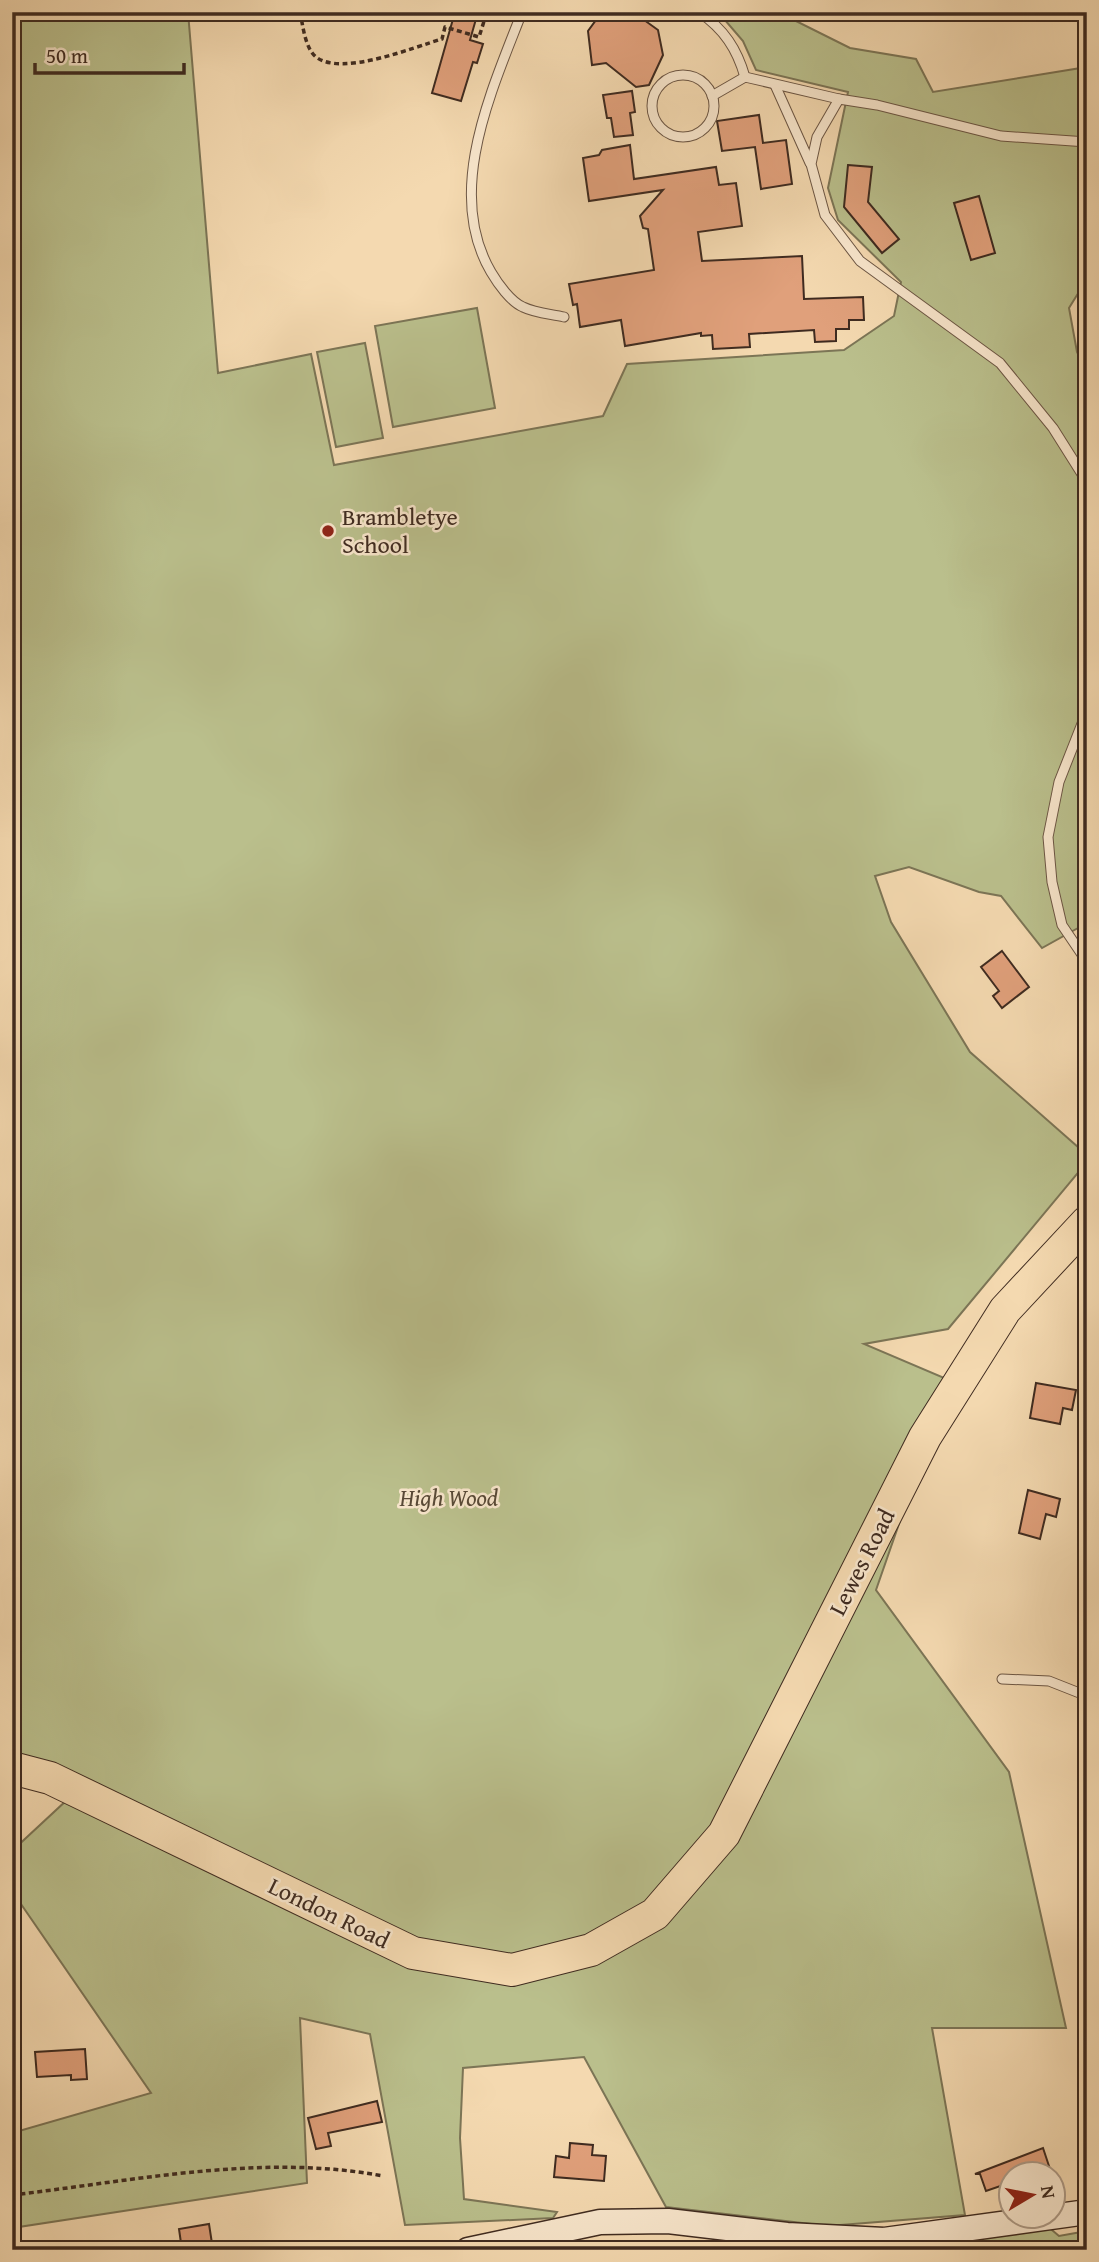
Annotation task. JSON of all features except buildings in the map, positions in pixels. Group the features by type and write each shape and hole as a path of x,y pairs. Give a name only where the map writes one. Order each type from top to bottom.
{"highway":[{"name":"Lewes Road","path":"655,1914 724,1834 940,1414 1005,1310 1087,1222"},
{"name":"London Road","path":"12,1768 50,1778 413,1953 512,1970 591,1950 655,1914"}],"street":[{"path":"468,2250 600,2222 668,2221 883,2245 1087,2213"}],"lane":[{"path":"522,12 483,117 472,204 478,250 497,282 521,307 564,317"},
{"path":"699,12 711,21 738,51 745,78"},
{"path":"672,77 691,77 707,87 712,96 712,115 701,131 693,136 674,136 658,125 653,117 652,107 657,89 672,77"},
{"path":"712,96 745,78 877,105 1001,136 1087,142"},
{"path":"775,85 811,164 825,215 860,261 1000,363 1052,428 1087,482"},
{"path":"811,164 817,137 839,99"},
{"path":"1087,711 1059,782 1048,837 1052,882 1062,925 1087,962"},
{"path":"1002,1679 1049,1681 1087,1696"}],"path":[{"path":"300,12 307,43 315,57 328,62 356,63 442,39 445,27 480,37 487,12"},
{"path":"12,2195 249,2167 335,2167 383,2176"}],"green space":[{"name":"High Wood","path":"12,12 188,12 218,373 311,354 334,465 603,416 627,364 844,350 894,316 901,282 838,220 828,188 848,92 756,70 743,41 718,12 778,12 850,48 916,59 933,92 1087,67 1087,279 1069,308 1077,352 1087,372 1087,800 1078,831 1087,877 1087,923 1042,948 1001,896 979,892 909,867 875,876 891,922 970,1052 1087,1155 1087,1162 948,1329 864,1344 949,1380 876,1590 1009,1772 1066,2028 932,2028 965,2215 828,2226 666,2207 584,2057 463,2068 460,2138 464,2199 557,2212 553,2218 405,2225 370,2034 300,2018 307,2183 12,2228 12,2133 151,2093 12,1891 12,1851 69,1798 12,1758"},
{"path":"477,308 495,408 393,427 375,326"},
{"path":"365,343 383,438 336,447 317,352"},
{"path":"1017,2230 1052,2230 1059,2236 1087,2231 1087,2250 899,2250"}],"place":[{"name":"Brambletye School","path":"328,531"}]}
